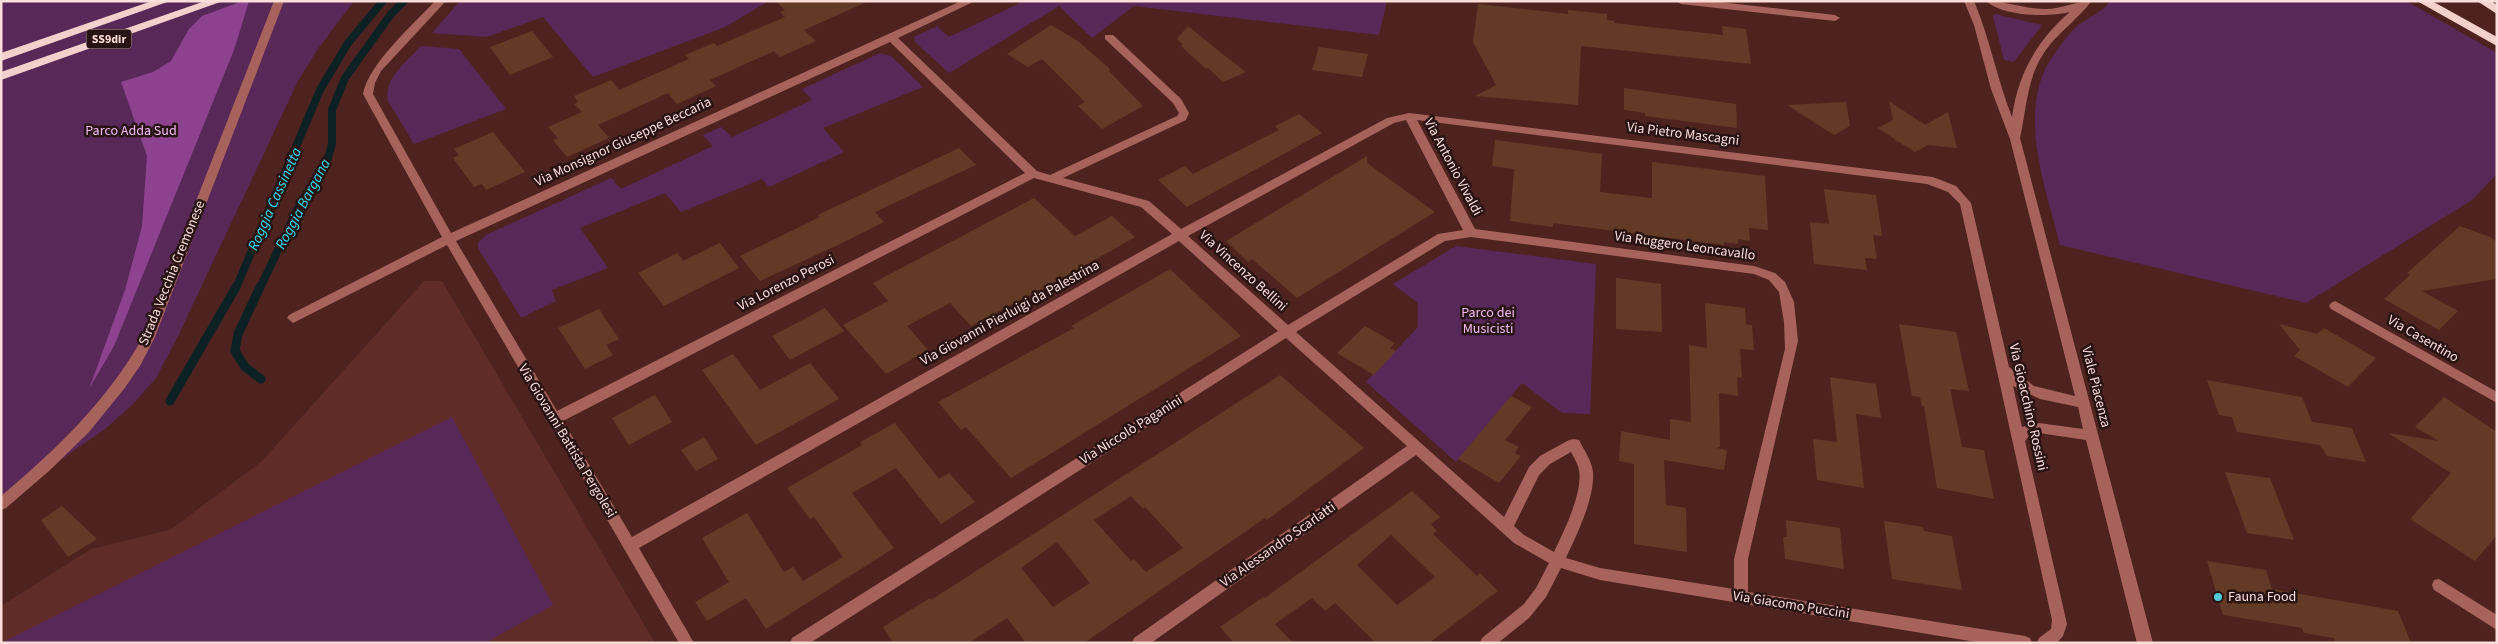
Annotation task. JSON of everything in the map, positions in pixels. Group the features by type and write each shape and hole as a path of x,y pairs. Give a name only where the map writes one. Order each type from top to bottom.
{"highway":[{"name":"SS9dir","path":"1,57 164,1"},
{"name":"SS9dir","path":"1,76 216,1"},
{"path":"2423,1 2497,42"},
{"path":"2482,1 2497,10"}],"street":[{"name":"Strada Vecchia Cremonese","path":"1,504 64,449 106,406 134,366 148,337 279,1"},
{"name":"Via Giovanni Battista Pergolesi","path":"441,1 377,70 370,83 368,94 554,419 687,643"},
{"name":"Via Monsignor Giuseppe Beccaria","path":"293,318 449,238 970,1"},
{"path":"1681,1 1835,18"},
{"name":"Viale Piacenza","path":"1969,1 1979,25 1996,89 2015,139 2146,643"},
{"path":"1991,1 2021,10 2047,12 2070,9 2087,2"},
{"name":"Viale Piacenza","path":"2015,139 2019,103 2032,61 2042,45 2062,23 2087,2"},
{"name":"Via Vincenzo Bellini","path":"891,37 1033,174 1145,204 1506,527 1537,552 1558,562"},
{"path":"1051,179 1176,121 1184,112 1177,101 1109,37"},
{"name":"Via Pietro Mascagni","path":"1409,116 1929,180 1942,183 1952,189"},
{"name":"Via Antonio Vivaldi","path":"1409,116 1471,232"},
{"name":"Via Giovanni Pierluigi da Palestrina","path":"630,546 1180,235 1392,120 1409,116"},
{"name":"Via Lorenzo Perosi","path":"554,419 1033,174"},
{"name":"Via Gioacchino Rossini","path":"1952,189 1965,203 2059,620 2059,629 2049,640"},
{"name":"Via Niccolò Paganini","path":"797,643 1287,331 1442,236 1471,232"},
{"name":"Via Ruggero Leoncavallo","path":"1471,232 1754,270 1771,276 1783,286 1792,333 1791,349 1741,560 1741,597"},
{"name":"Via Casentino","path":"2335,306 2497,398"},
{"path":"2002,370 2028,391 2039,395 2084,403"},
{"path":"2019,440 2024,432 2039,428 2092,436"},
{"path":"1487,643 1532,606 1549,581 1558,562 1585,488 1586,472 1574,444 1545,460 1534,471 1506,527"},
{"name":"Via Alessandro Scarlatti","path":"1139,643 1416,447"},
{"name":"Via Giacomo Puccini","path":"1558,562 1600,574 2025,643"},
{"path":"2439,585 2497,623"}],"shaded area":[{"path":"243,1 249,1 234,50 114,346 89,389 125,290 142,226 147,156 121,82 153,72 171,61 189,29 202,16"},
{"path":"424,281 442,281 655,643 1,643 1,606 91,549 170,530 262,461"}],"green space":[{"name":"Parco Adda Sud","path":"1,1 354,1 317,50 298,81 178,336 156,378 133,404 105,429 1,501"},
{"path":"460,1 769,1 725,27 593,77 543,17 487,37 432,33"},
{"path":"1024,1 1387,1 1379,35 1134,6 1092,38 1059,6 949,73 915,42 914,37 937,26 949,37"},
{"path":"2110,1 2406,1 2497,53 2497,174 2472,200 2306,303 2060,245 2041,173 2035,122 2037,98 2043,74 2064,41 2078,25 2103,9"},
{"path":"1995,14 2042,25 2014,62 2004,60 1993,16"},
{"path":"421,46 459,49 506,109 414,144 388,101 387,93 397,71"},
{"path":"880,53 891,56 923,87 823,128 844,152 769,187 762,179 681,212 665,193 580,228 608,268 552,290 556,301 521,318 478,248 478,242 486,235 611,178 621,189 713,146 703,135 721,127 732,137 812,100 802,89"},
{"name":"Parco dei Musicisti","path":"1456,246 1596,264 1590,414 1562,413 1522,383 1456,462 1366,382 1418,327 1418,303 1393,284"},
{"path":"452,417 553,605 485,643 1,643"}],"building":[{"path":"776,1 869,1 804,30 816,41 780,57 774,51 710,80 716,86 677,104 668,93 598,125 609,138 567,157 553,140 558,138 548,127 582,112 574,104 578,102 574,96 611,80 619,90 689,59 685,55 714,43 717,46 785,17 780,12 785,10"},
{"path":"1478,4 1568,14 1568,10 1607,14 1607,20 1614,21 1614,23 1723,35 1722,26 1746,29 1751,64 1581,46 1578,105 1475,96 1496,85 1473,42"},
{"path":"1051,25 1078,41 1110,69 1109,71 1143,106 1102,129 1078,106 1085,102 1042,59 1028,67 1007,54"},
{"path":"1188,26 1246,72 1223,82 1208,68 1206,69 1181,46 1183,45 1177,39"},
{"path":"532,31 553,57 510,75 490,47"},
{"path":"1319,47 1368,54 1362,77 1312,70"},
{"path":"1624,88 1736,104 1737,128 1645,116 1645,113 1624,110"},
{"path":"1889,101 1925,125 1948,112 1957,148 1928,145 1915,152 1894,141 1896,140 1878,128 1893,120"},
{"path":"1846,102 1850,126 1834,135 1787,105"},
{"path":"1299,114 1322,133 1187,207 1158,180 1185,166 1193,174 1279,130 1275,126"},
{"path":"493,132 525,172 486,190 482,184 474,187 453,158 459,155 454,149"},
{"path":"1495,140 1602,154 1600,192 1652,198 1652,162 1765,176 1768,230 1749,228 1750,241 1738,239 1738,244 1724,242 1724,245 1553,223 1553,227 1510,221 1514,169 1492,166"},
{"path":"959,148 976,165 875,212 884,222 842,243 760,281 740,256 820,217 818,215"},
{"path":"1367,156 1367,163 1435,212 1297,298 1252,259 1248,262 1226,241"},
{"path":"1824,189 1876,195 1882,236 1873,235 1877,259 1865,258 1867,270 1814,264 1810,222 1829,224"},
{"path":"1034,198 1075,236 1112,216 1135,237 1040,291 971,326 950,303 907,326 928,350 886,374 843,325 888,301 873,283"},
{"path":"2460,226 2490,237 2497,242 2497,279 2422,291 2458,311 2439,330 2384,299 2410,275 2407,273"},
{"path":"720,243 739,268 664,306 638,273 677,253 683,261"},
{"path":"1170,269 1241,336 1011,478 966,427 961,430 938,402 1074,328 1071,326"},
{"path":"1616,278 1661,284 1662,332 1616,329"},
{"path":"1705,303 1745,308 1746,324 1752,325 1754,350 1740,349 1742,378 1737,377 1738,396 1719,393 1720,447 1717,448 1727,450 1724,470 1664,460 1666,505 1686,508 1687,552 1634,544 1634,464 1619,461 1621,431 1670,440 1670,419 1691,422 1689,345 1707,348"},
{"path":"825,308 844,331 790,360 772,336"},
{"path":"599,309 619,339 606,345 613,355 585,369 558,328"},
{"path":"1899,324 1956,332 1969,391 1950,389 1962,447 1984,450 1994,499 1937,488 1924,406 1922,406 1920,397 1912,396"},
{"path":"2279,324 2317,334 2324,328 2376,358 2348,387 2294,356 2300,350"},
{"path":"1365,326 1395,343 1390,348 1396,351 1374,375 1337,353"},
{"path":"733,354 760,390 810,363 839,399 756,445 702,370"},
{"path":"1280,375 1364,448 1267,520 1265,518 1084,643 1026,643 1007,618 969,643 893,643 883,627 930,598 931,600","holes":["1131,496 1143,509 1145,507 1183,548 1146,572 1134,559 1131,561 1094,520","1057,542 1090,583 1053,607 1021,568"]},
{"path":"1830,377 1876,384 1881,418 1856,414 1864,488 1817,480 1813,439 1837,442"},
{"path":"2207,380 2302,397 2312,422 2352,428 2366,462 2327,456 2320,445 2237,432 2232,417 2219,415"},
{"path":"655,395 672,422 629,445 612,418"},
{"path":"1511,396 1532,407 1505,440 1519,447 1514,453 1521,456 1499,483 1458,459"},
{"path":"2444,397 2497,432 2497,535 2475,561 2410,519 2451,473 2388,433 2439,441 2415,427"},
{"path":"895,423 939,479 949,473 975,502 941,524 896,468 852,493 894,548 766,629 746,598 707,621 695,602 729,582 702,538 747,513 784,572 793,567 803,581 843,557 814,517 810,519 787,488 862,445 860,442"},
{"path":"704,437 718,459 696,471 681,450"},
{"path":"2225,472 2270,478 2294,540 2247,533"},
{"path":"1412,491 1440,517 1431,524 1437,531 1433,534 1477,576 1480,573 1498,591 1429,643 1376,643 1335,603 1325,611 1312,598 1275,624 1293,643 1234,643 1220,627 1263,597 1265,598","holes":["1391,535 1435,577 1397,605 1357,565"]},
{"path":"62,506 97,539 68,557 41,520"},
{"path":"1786,520 1840,528 1844,569 1785,559 1783,537 1787,537"},
{"path":"1884,521 1923,527 1924,531 1952,536 1962,590 1892,579"},
{"path":"2207,561 2266,570 2272,589 2398,611 2411,643 2335,643 2334,638 2304,633 2302,628 2223,615"}],"waterway":[{"name":"Roggia Cassinetta","path":"236,288 320,90 348,43 383,1"},
{"name":"Roggia Bargana","path":"260,288 299,206 328,158 332,144 332,110 345,78 391,14 404,1"},
{"name":"Roggia Cassinetta","path":"170,401 236,287"},
{"name":"Roggia Bargana","path":"260,287 238,334 235,351 245,367 261,379"}],"place":[{"name":"Fauna Food","path":"2218,597"}]}
